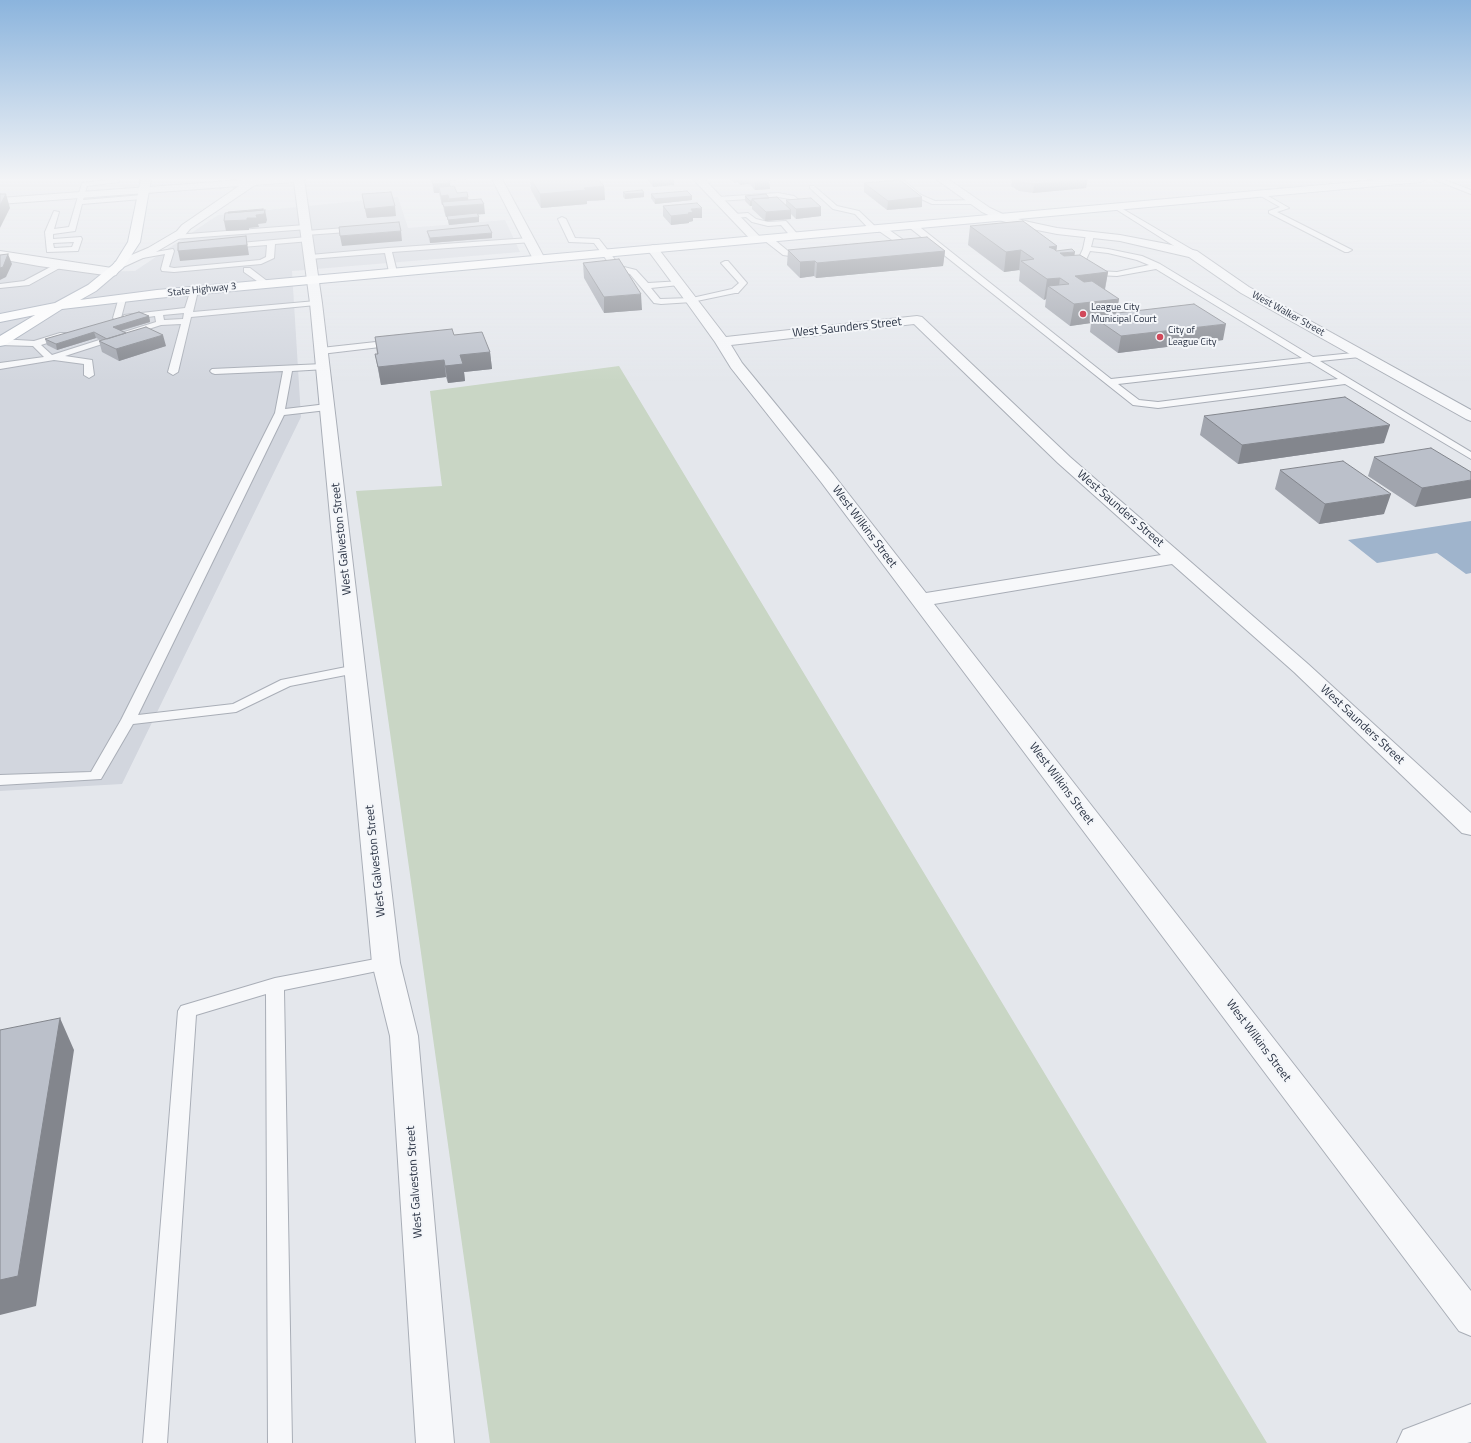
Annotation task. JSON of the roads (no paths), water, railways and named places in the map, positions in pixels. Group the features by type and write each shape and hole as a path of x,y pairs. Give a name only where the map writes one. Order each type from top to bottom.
{"main road":[{"path":"0,342 92,288 116,268 131,246"},
{"name":"State Highway 3","path":"0,318 59,306 122,298 267,284 311,268 393,272 685,246"},
{"name":"State Highway 3","path":"0,308 23,305 59,306"}],"street":[{"path":"0,255 61,265 116,268 158,246"},
{"name":"West Galveston Street","path":"308,246 316,303 356,669 386,963 404,1036 435,1443"},
{"path":"532,246 539,259"},
{"name":"West Walker Street","path":"1160,246 1193,254 1245,290 1471,416"},
{"name":"West Wilkins Street","path":"653,249 722,342 736,365 827,478 1471,1319"},
{"name":"West Saunders Street","path":"722,342 917,320 1064,460 1301,668 1471,826"},
{"path":"920,600 1176,558"},
{"path":"1416,1443 1471,1423"}],"lane":[{"path":"174,251 165,269 174,270 246,267 270,258 271,246"},
{"path":"311,268 388,250 440,246"},
{"path":"600,246 617,268 632,272 646,286 657,301 661,302 685,292"},
{"path":"773,246 786,254 812,254"},
{"path":"882,247 887,246"},
{"path":"938,246 1131,401 1151,406 1345,381"},
{"path":"1180,246 1193,254"},
{"path":"1341,246 1348,250"},
{"path":"155,248 174,251"},
{"path":"1157,266 1117,274 1097,273 1089,271 1082,266 1081,262 1087,249 1108,251 1139,258 1157,266 1471,456"},
{"path":"388,250 393,272"},
{"path":"137,257 174,251"},
{"path":"646,286 685,292 735,291 743,283 725,263"},
{"path":"0,286 26,283 61,265"},
{"path":"246,267 267,284"},
{"path":"241,286 246,267"},
{"path":"173,372 194,291"},
{"path":"122,298 114,319 159,313 187,315 316,303"},
{"path":"159,313 160,323"},
{"path":"0,366 51,358 187,315"},
{"path":"0,342 35,344 72,332"},
{"path":"215,371 288,369 322,359 403,342"},
{"path":"35,344 51,358 89,362 89,375"},
{"path":"1108,382 1360,354"},
{"path":"0,780 96,776 128,720 280,413 288,369"},
{"path":"280,413 327,407"},
{"path":"128,720 236,708 286,683 356,669"},
{"path":"155,1443 187,1011 275,985 386,963"},
{"path":"275,985 280,1443"}],"water":[{"path":"1471,521 1471,573 1466,574 1437,553 1377,563 1348,540"}],"place":[{"name":"League City Municipal Court","path":"1083,314"},
{"name":"City of League City","path":"1160,337"}]}
